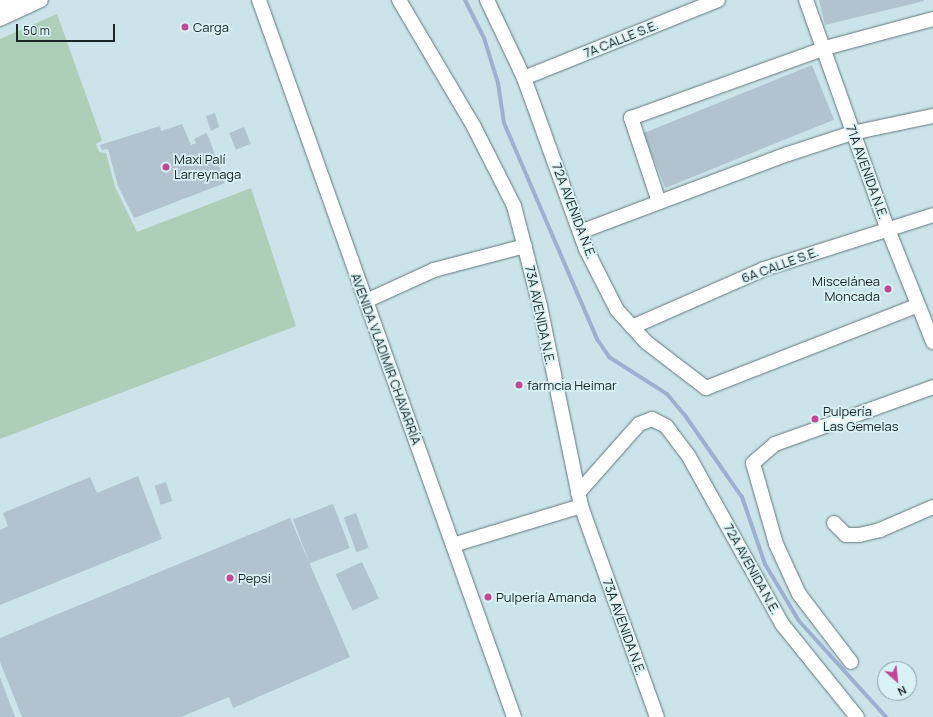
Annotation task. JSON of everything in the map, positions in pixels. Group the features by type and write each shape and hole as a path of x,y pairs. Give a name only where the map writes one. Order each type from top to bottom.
{"main road":[{"path":"0,6 30,0"}],"street":[{"path":"0,19 41,0"},
{"name":"AVENIDA VLADIMIR CHAVARRÍA","path":"259,0 514,717"},
{"name":"73A AVENIDA N.E.","path":"399,0 474,127 514,206 525,246 579,499 657,717"},
{"name":"72A AVENIDA N.E.","path":"487,0 524,78 580,232 617,310 646,342 706,388 916,306"},
{"name":"7A CALLE S.E.","path":"524,78 718,0"},
{"name":"71A AVENIDA N.E.","path":"806,0 825,48 852,133 916,306 933,342"},
{"path":"660,202 631,118 825,48 933,19"},
{"path":"580,232 852,133 933,116"},
{"name":"6A CALLE S.E.","path":"632,326 764,269 887,227 933,215"},
{"path":"366,301 434,270 525,246"},
{"path":"852,662 798,594 776,544 754,474 753,463 760,454 775,444 933,387"},
{"name":"72A AVENIDA N.E.","path":"579,499 639,424 652,419 666,426 688,455 782,624 857,717"},
{"path":"453,546 579,499"},
{"path":"834,523 846,535 858,535 880,530 933,507"}],"green space":[{"path":"57,14 102,140 96,144 99,152 106,153 115,187 137,232 251,188 296,326 0,439 0,39"}],"building":[{"path":"819,0 924,0 924,1 825,25"},
{"path":"812,65 834,120 665,188 643,133"},
{"path":"215,113 219,127 211,131 206,116"},
{"name":"Maxi Palí Larreynaga","path":"182,124 191,145 196,143 194,139 206,133 225,183 134,218 118,186 108,149 102,150 100,145 160,126 161,131"},
{"path":"244,127 251,144 236,150 229,133"},
{"path":"138,476 162,539 0,605 0,530 8,526 3,513 90,477 97,493"},
{"path":"166,482 172,501 161,505 155,486"},
{"path":"333,504 350,548 310,563 293,519"},
{"path":"356,513 369,548 356,552 344,517"},
{"name":"Pepsi","path":"290,518 350,657 233,708 229,697 181,717 22,717 0,662 0,638"},
{"path":"362,562 379,598 353,611 336,574"},
{"path":"0,677 15,717 0,717"}],"waterway":[{"path":"465,0 484,38 498,83 504,123 597,339 609,357 667,394 684,414 742,497 765,564 799,621 886,717"}],"place":[{"name":"Carga","path":"185,27"},
{"name":"Maxi Palí Larreynaga","path":"166,167"},
{"name":"Miscelánea Moncada","path":"888,289"},
{"name":"farmcia Heimar","path":"519,385"},
{"name":"Pulpería Las Gemelas","path":"815,419"},
{"name":"Pepsi","path":"230,578"},
{"name":"Pulpería Amanda","path":"488,597"}]}
